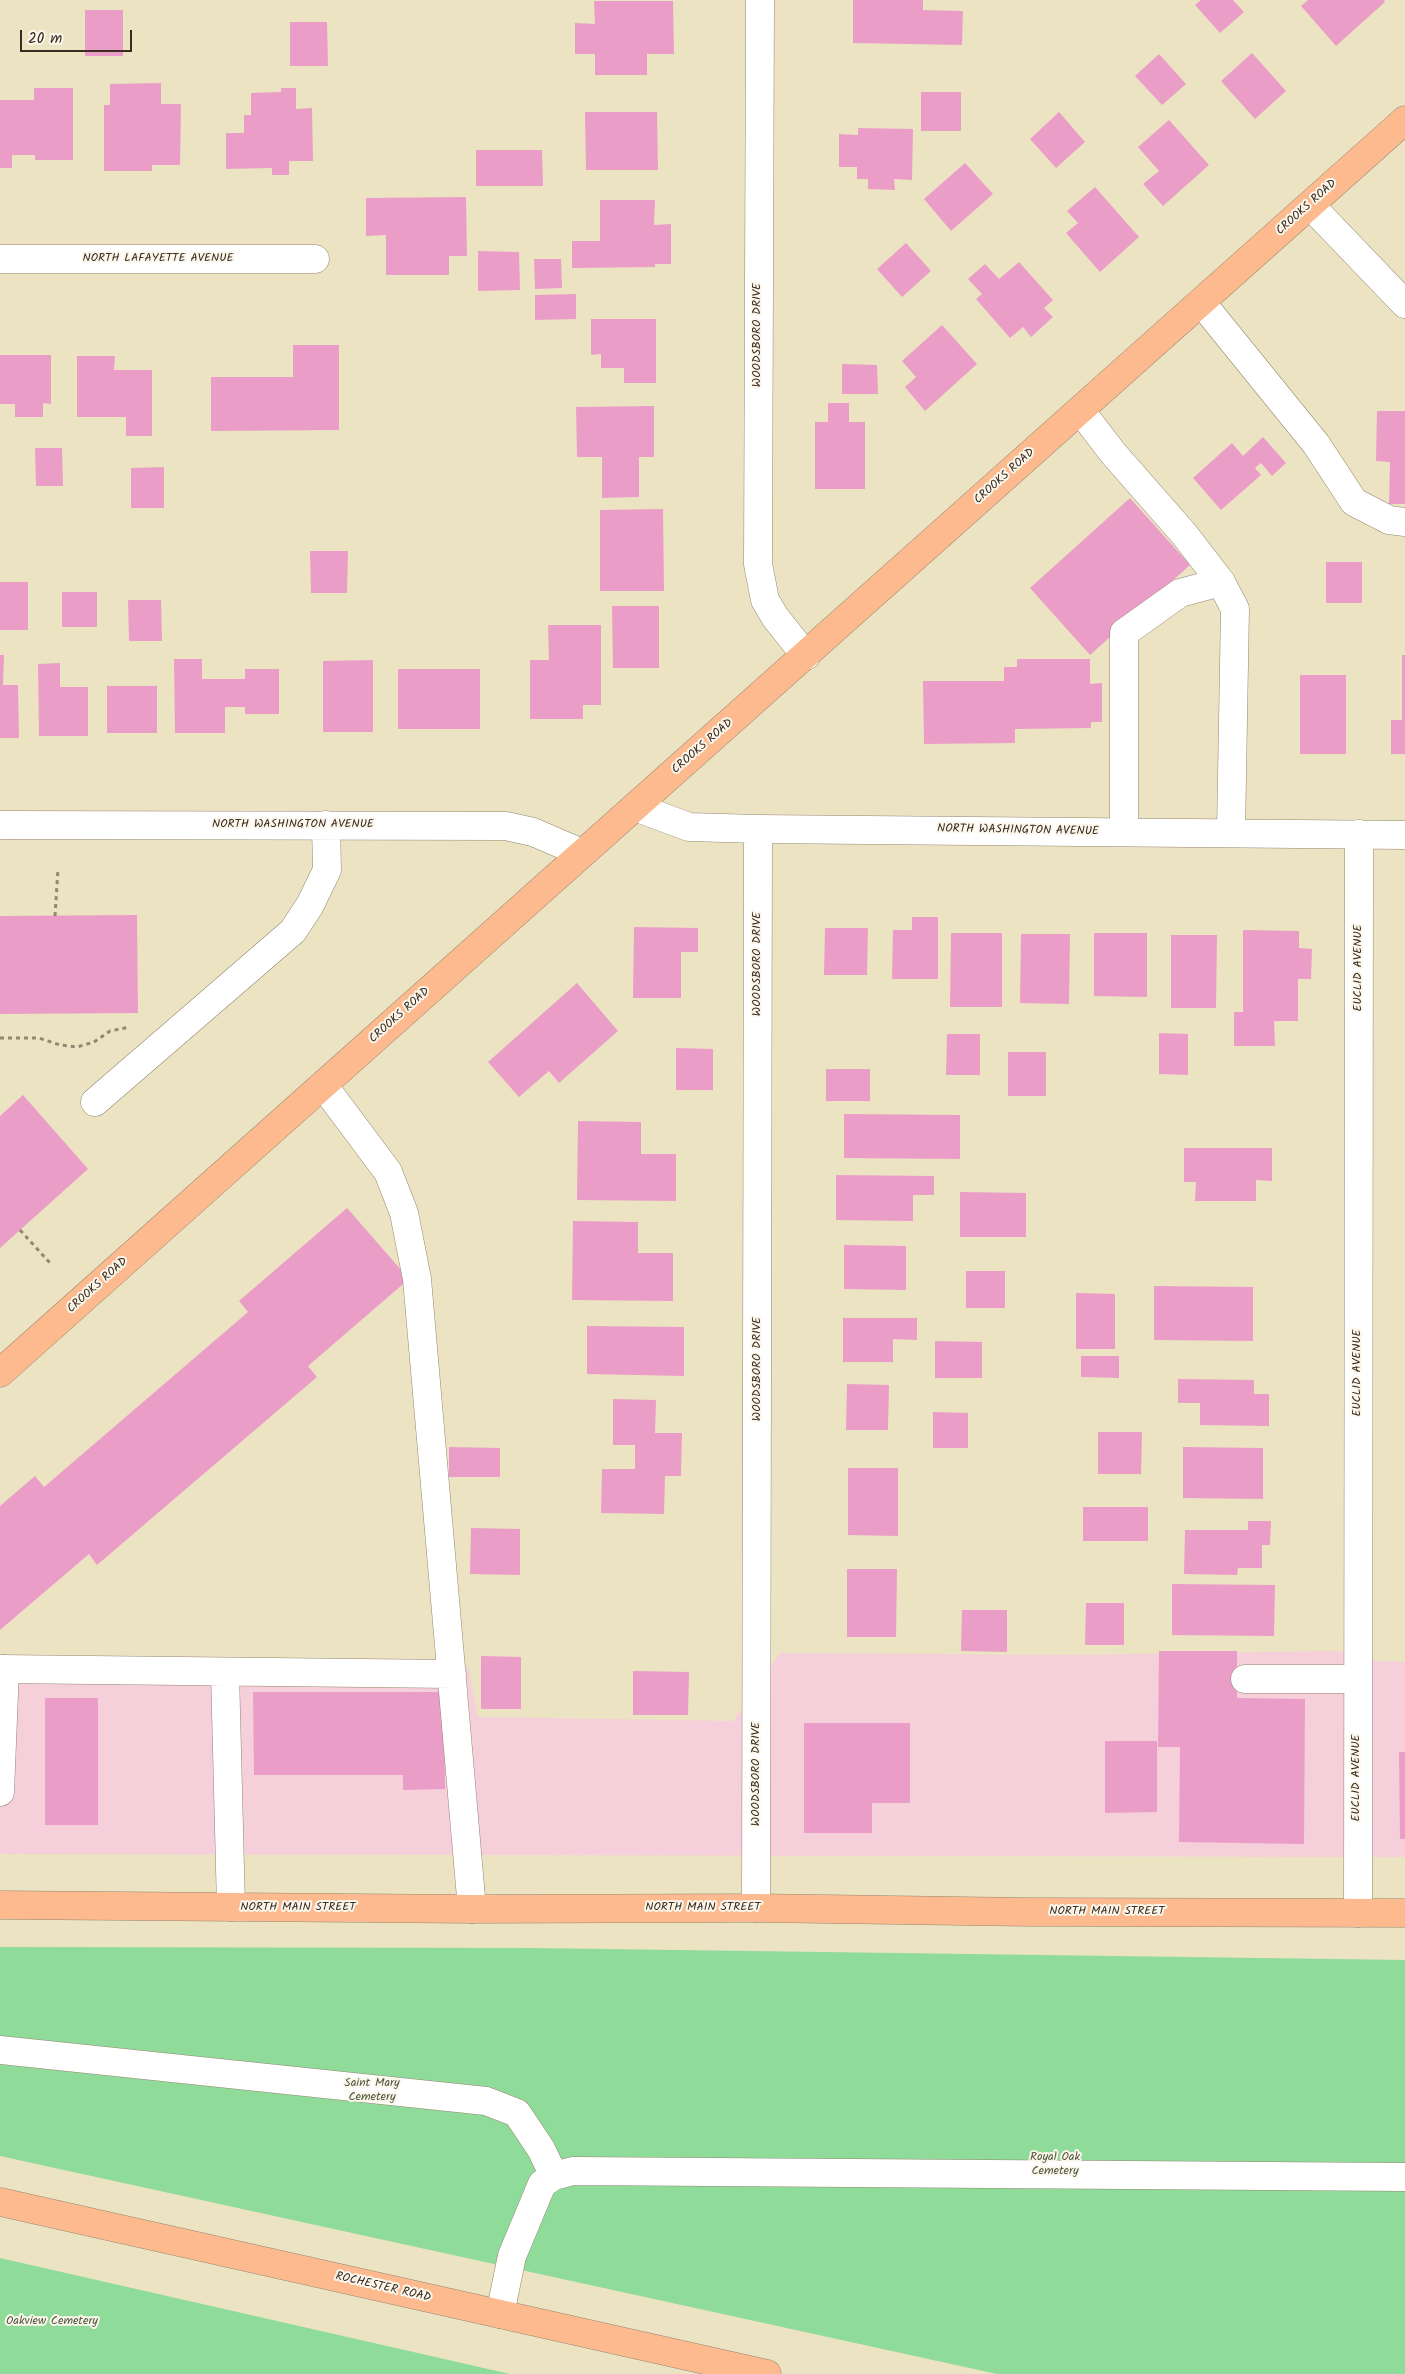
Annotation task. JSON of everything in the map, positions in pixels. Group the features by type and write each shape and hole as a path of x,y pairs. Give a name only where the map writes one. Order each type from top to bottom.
{"main road":[{"name":"CROOKS ROAD","path":"0,1373 1405,120"},
{"name":"NORTH MAIN STREET","path":"0,1905 231,1908 756,1908 1029,1912 1405,1913"},
{"name":"ROCHESTER ROAD","path":"0,2202 767,2374"}],"street":[{"name":"WOODSBORO DRIVE","path":"760,0 758,564 765,600 806,656"},
{"path":"1310,205 1405,304"},
{"name":"NORTH LAFAYETTE AVENUE","path":"0,258 315,259"},
{"path":"1201,302 1316,444 1354,502 1389,520 1405,522"},
{"path":"1080,410 1113,453 1184,534 1222,582 1236,610 1231,832"},
{"path":"1124,832 1124,633 1180,593 1222,582"},
{"name":"NORTH WASHINGTON AVENUE","path":"635,807 689,827 1405,835"},
{"name":"NORTH WASHINGTON AVENUE","path":"0,825 506,826 533,832 582,853"},
{"path":"95,1102 292,931 310,906 327,870 326,825"},
{"name":"WOODSBORO DRIVE","path":"756,1908 758,829"},
{"name":"EUCLID AVENUE","path":"1358,1913 1359,834"},
{"path":"323,1085 388,1172 404,1213 417,1279 472,1909"},
{"path":"0,1792 3,1669 452,1674"},
{"path":"225,1672 231,1908"},
{"path":"1245,1679 1357,1679"},
{"path":"0,2050 486,2101 517,2113 541,2149 554,2176"},
{"path":"500,2314 512,2256 542,2184 554,2176 573,2171 1405,2177"}],"path":[{"path":"55,916 58,869"},
{"path":"0,1038 39,1038 60,1045 77,1047 94,1042 110,1031 135,1027"},
{"path":"20,1230 50,1263"}],"shaded area":[{"path":"1337,1651 1380,1661 1405,1662 1405,1857 0,1854 0,1664 468,1667 478,1717 733,1721 780,1653 1071,1655"}],"green space":[{"name":"Royal Oak Cemetery","path":"0,1947 530,1948 1405,1960 1405,2374 997,2374 0,2156"},
{"name":"Oakview Cemetery","path":"0,2258 510,2374 0,2374"}],"building":[{"path":"853,0 923,0 923,10 963,11 962,45 853,43"},
{"path":"1201,0 1233,0 1244,12 1220,33 1195,5"},
{"path":"1308,0 1384,0 1385,2 1336,46 1301,6"},
{"path":"594,1 673,1 674,54 647,54 647,75 595,75 595,54 575,54 575,23 595,24"},
{"path":"85,10 123,10 123,56 85,56"},
{"path":"290,22 327,22 328,66 290,66"},
{"path":"1252,53 1286,91 1255,119 1221,81"},
{"path":"1159,54 1186,84 1162,105 1135,76"},
{"path":"161,83 161,104 181,104 180,165 152,165 152,171 104,171 104,105 110,105 110,84"},
{"path":"34,88 73,88 73,160 35,160 35,155 12,155 12,168 0,168 0,100 34,100"},
{"path":"281,88 296,88 296,109 312,108 313,161 289,161 289,175 272,175 272,168 226,169 226,133 244,133 244,115 251,115 251,93 281,92"},
{"path":"921,92 961,92 961,131 921,131"},
{"path":"585,112 657,112 658,170 586,170"},
{"path":"1059,112 1085,142 1056,168 1030,139"},
{"path":"1169,120 1209,165 1163,206 1143,184 1159,171 1138,147"},
{"path":"858,128 913,129 912,180 894,179 895,190 868,189 868,179 857,179 857,167 839,167 839,134 858,135"},
{"path":"476,150 542,150 543,186 476,186"},
{"path":"965,163 993,194 951,231 924,199"},
{"path":"1095,187 1139,237 1100,272 1066,233 1078,223 1067,211"},
{"path":"466,197 467,256 449,256 449,275 386,275 386,235 366,236 366,198"},
{"path":"600,200 655,200 654,225 671,224 671,264 655,264 655,267 572,268 572,241 600,241"},
{"path":"906,243 931,271 902,297 877,269"},
{"path":"478,251 519,252 520,290 478,291"},
{"path":"534,259 561,259 562,288 535,289"},
{"path":"1019,262 1053,300 1044,308 1053,317 1031,337 1023,327 1010,338 976,299 982,294 968,279 985,264 999,279"},
{"path":"576,294 576,319 535,320 535,295"},
{"path":"591,319 656,319 656,383 624,383 624,368 601,368 601,354 591,355"},
{"path":"942,325 977,364 925,411 905,387 916,377 902,361"},
{"path":"293,345 339,345 339,430 211,431 211,377 293,377"},
{"path":"0,355 51,355 51,404 43,403 43,417 15,417 15,404 0,404"},
{"path":"77,356 115,356 114,370 152,370 152,436 126,436 126,417 77,417"},
{"path":"842,364 877,365 878,394 842,394"},
{"path":"828,403 849,403 849,422 865,422 865,489 815,489 815,422 828,422"},
{"path":"654,406 654,457 639,457 639,497 602,498 602,457 577,457 576,407"},
{"path":"1377,411 1405,411 1405,504 1389,504 1390,462 1376,461"},
{"path":"1263,437 1286,463 1272,476 1261,463 1255,468 1261,475 1221,510 1193,478 1232,443 1243,456"},
{"path":"35,448 62,448 63,486 36,486"},
{"path":"164,467 164,508 131,508 131,468"},
{"path":"1130,498 1190,565 1090,655 1030,588"},
{"path":"663,509 664,591 600,591 600,510"},
{"path":"310,551 348,551 347,593 311,593"},
{"path":"1326,562 1362,562 1362,603 1326,603"},
{"path":"0,582 28,582 28,630 0,630"},
{"path":"62,592 97,592 97,627 62,627"},
{"path":"128,600 161,600 162,641 129,641"},
{"path":"612,606 659,606 659,668 613,668"},
{"path":"548,625 601,625 601,705 583,705 583,719 530,719 530,660 549,660"},
{"path":"0,655 4,655 3,685 18,685 19,738 0,738"},
{"path":"1402,655 1405,655 1405,754 1391,754 1391,720 1402,720"},
{"path":"174,659 202,659 202,679 245,679 245,669 279,669 279,714 245,714 245,707 225,707 225,733 175,733"},
{"path":"1017,659 1090,659 1090,684 1102,683 1102,722 1091,722 1091,728 1015,729 1015,743 924,744 923,681 1004,681 1004,667 1017,667"},
{"path":"373,660 373,732 323,732 323,661"},
{"path":"60,663 60,687 88,687 88,736 39,736 38,664"},
{"path":"398,669 480,669 480,729 398,729"},
{"path":"1300,675 1346,675 1346,754 1300,754"},
{"path":"107,686 157,686 157,733 107,733"},
{"path":"137,915 138,1013 0,1014 0,916"},
{"path":"912,917 938,917 938,979 892,979 893,930 912,930"},
{"path":"634,927 698,928 698,952 681,952 681,998 633,998"},
{"path":"825,928 868,928 867,975 824,975"},
{"path":"1243,930 1299,931 1299,948 1312,949 1311,979 1298,979 1298,1021 1274,1021 1275,1046 1234,1046 1234,1012 1243,1012"},
{"path":"951,933 1002,933 1002,1007 950,1007"},
{"path":"1094,933 1147,933 1147,997 1094,996"},
{"path":"1021,934 1070,934 1069,1004 1020,1003"},
{"path":"1171,935 1217,935 1216,1008 1171,1008"},
{"path":"577,983 618,1031 559,1083 549,1071 519,1097 488,1062"},
{"path":"1159,1033 1188,1034 1188,1075 1159,1074"},
{"path":"947,1034 980,1034 980,1075 946,1075"},
{"path":"676,1048 713,1049 713,1090 676,1090"},
{"path":"1008,1052 1046,1052 1046,1096 1008,1096"},
{"path":"826,1069 870,1069 870,1101 826,1101"},
{"path":"23,1095 88,1169 0,1248 0,1116"},
{"path":"844,1114 960,1115 960,1159 844,1158"},
{"path":"578,1121 641,1122 641,1154 676,1154 676,1201 577,1200"},
{"path":"1184,1148 1272,1148 1272,1181 1256,1180 1256,1201 1195,1201 1196,1182 1184,1182"},
{"path":"836,1175 934,1176 934,1195 913,1195 913,1221 836,1220"},
{"path":"960,1192 1026,1193 1026,1237 960,1237"},
{"path":"347,1208 409,1279 308,1366 317,1377 97,1565 89,1554 0,1630 0,1506 35,1476 44,1487 248,1312 239,1301"},
{"path":"573,1221 638,1222 638,1253 673,1253 673,1301 572,1300"},
{"path":"844,1245 906,1246 906,1290 844,1289"},
{"path":"966,1271 1005,1271 1005,1308 966,1308"},
{"path":"1154,1286 1253,1287 1253,1341 1154,1340"},
{"path":"1076,1293 1115,1294 1115,1349 1076,1349"},
{"path":"843,1318 917,1318 917,1340 893,1339 893,1362 843,1362"},
{"path":"587,1326 684,1327 684,1376 587,1374"},
{"path":"935,1341 982,1342 982,1378 935,1378"},
{"path":"1081,1356 1119,1356 1119,1378 1081,1377"},
{"path":"1178,1379 1254,1380 1254,1394 1269,1394 1269,1426 1200,1425 1200,1403 1178,1403"},
{"path":"847,1384 889,1385 888,1430 846,1430"},
{"path":"613,1399 656,1400 655,1433 682,1433 681,1476 665,1476 664,1514 601,1513 602,1469 635,1469 635,1445 613,1445"},
{"path":"933,1412 968,1413 968,1448 933,1448"},
{"path":"1098,1432 1142,1432 1141,1474 1098,1474"},
{"path":"449,1447 500,1448 500,1477 449,1477"},
{"path":"1183,1447 1263,1448 1263,1499 1183,1498"},
{"path":"848,1468 898,1468 898,1536 848,1535"},
{"path":"1083,1507 1148,1507 1148,1541 1083,1541"},
{"path":"1248,1521 1271,1521 1270,1545 1262,1545 1262,1568 1238,1568 1237,1575 1184,1574 1185,1530 1248,1530"},
{"path":"471,1528 520,1529 520,1575 470,1574"},
{"path":"847,1569 897,1569 896,1637 847,1637"},
{"path":"1172,1584 1275,1585 1274,1636 1172,1635"},
{"path":"1086,1603 1124,1603 1124,1645 1085,1645"},
{"path":"962,1610 1007,1610 1007,1652 961,1651"},
{"path":"1159,1651 1237,1651 1237,1698 1305,1699 1304,1844 1179,1842 1180,1747 1158,1747"},
{"path":"481,1656 521,1657 521,1709 481,1709"},
{"path":"633,1671 689,1672 688,1715 633,1715"},
{"path":"253,1692 444,1692 445,1789 403,1790 403,1775 254,1775"},
{"path":"45,1698 98,1698 98,1825 45,1825"},
{"path":"804,1723 910,1723 910,1803 872,1803 872,1833 804,1833"},
{"path":"1105,1741 1157,1741 1157,1812 1105,1813"},
{"path":"1399,1752 1405,1752 1405,1839 1400,1839"}],"park label":[{"name":"Saint Mary Cemetery","path":"372,2091"}]}
